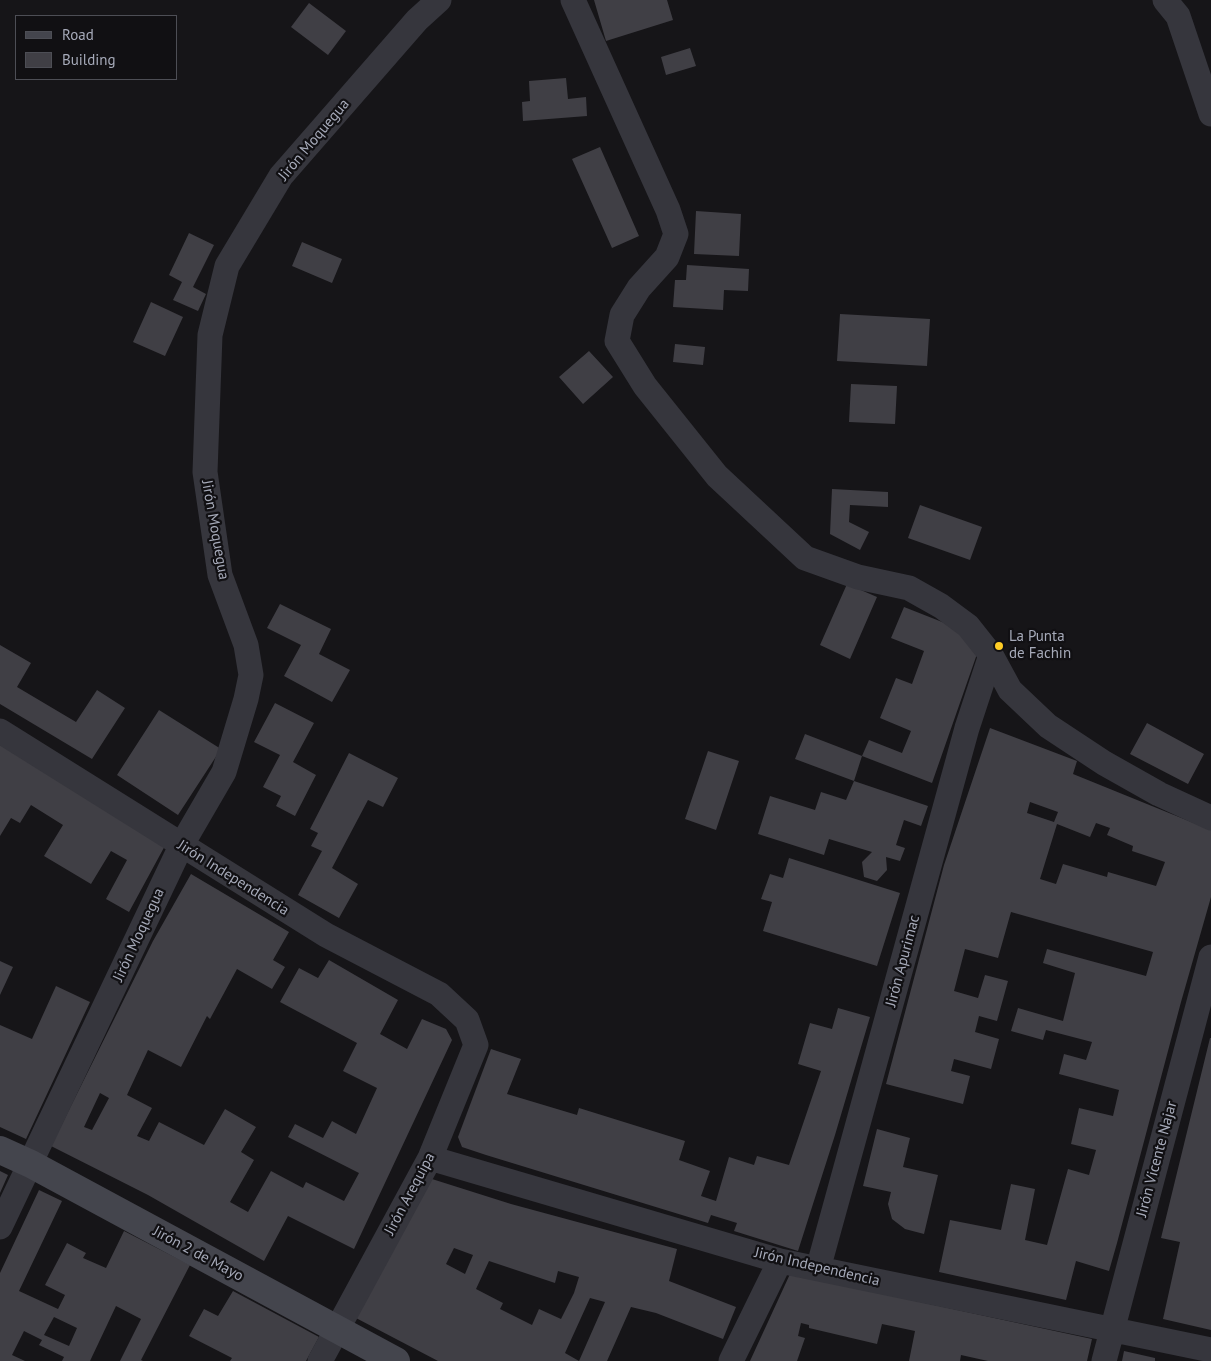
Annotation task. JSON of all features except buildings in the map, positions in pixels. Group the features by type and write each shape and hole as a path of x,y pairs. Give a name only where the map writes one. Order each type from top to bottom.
{"main road":[{"name":"Jirón 2 de Mayo","path":"0,1150 31,1164 396,1361"}],"street":[{"name":"Jirón Moquegua","path":"0,1226 180,846 224,772 246,699 250,675 246,645 220,575 205,472 210,335 228,266 281,176 417,20 439,0"},
{"path":"573,0 668,210 676,234 667,256 640,288 622,315 617,341 640,379 717,476 804,558 858,577 909,588 941,606 968,626 991,654 1010,690 1048,726 1104,763 1158,794 1211,818"},
{"path":"1165,0 1178,16 1211,114"},
{"name":"Jirón Apurimac","path":"818,1269 967,728 991,654"},
{"name":"Jirón Independencia","path":"0,732 180,846 326,935 439,994 467,1020"},
{"name":"Jirón Vicente Najar","path":"1104,1361 1211,957"},
{"name":"Jirón Arequipa","path":"320,1361 430,1158 476,1045 467,1020"},
{"name":"Jirón Independencia","path":"430,1158 780,1261 1211,1350"},
{"path":"731,1361 780,1261"}],"place":[{"name":"La Punta de Fachin","path":"999,646"}]}
